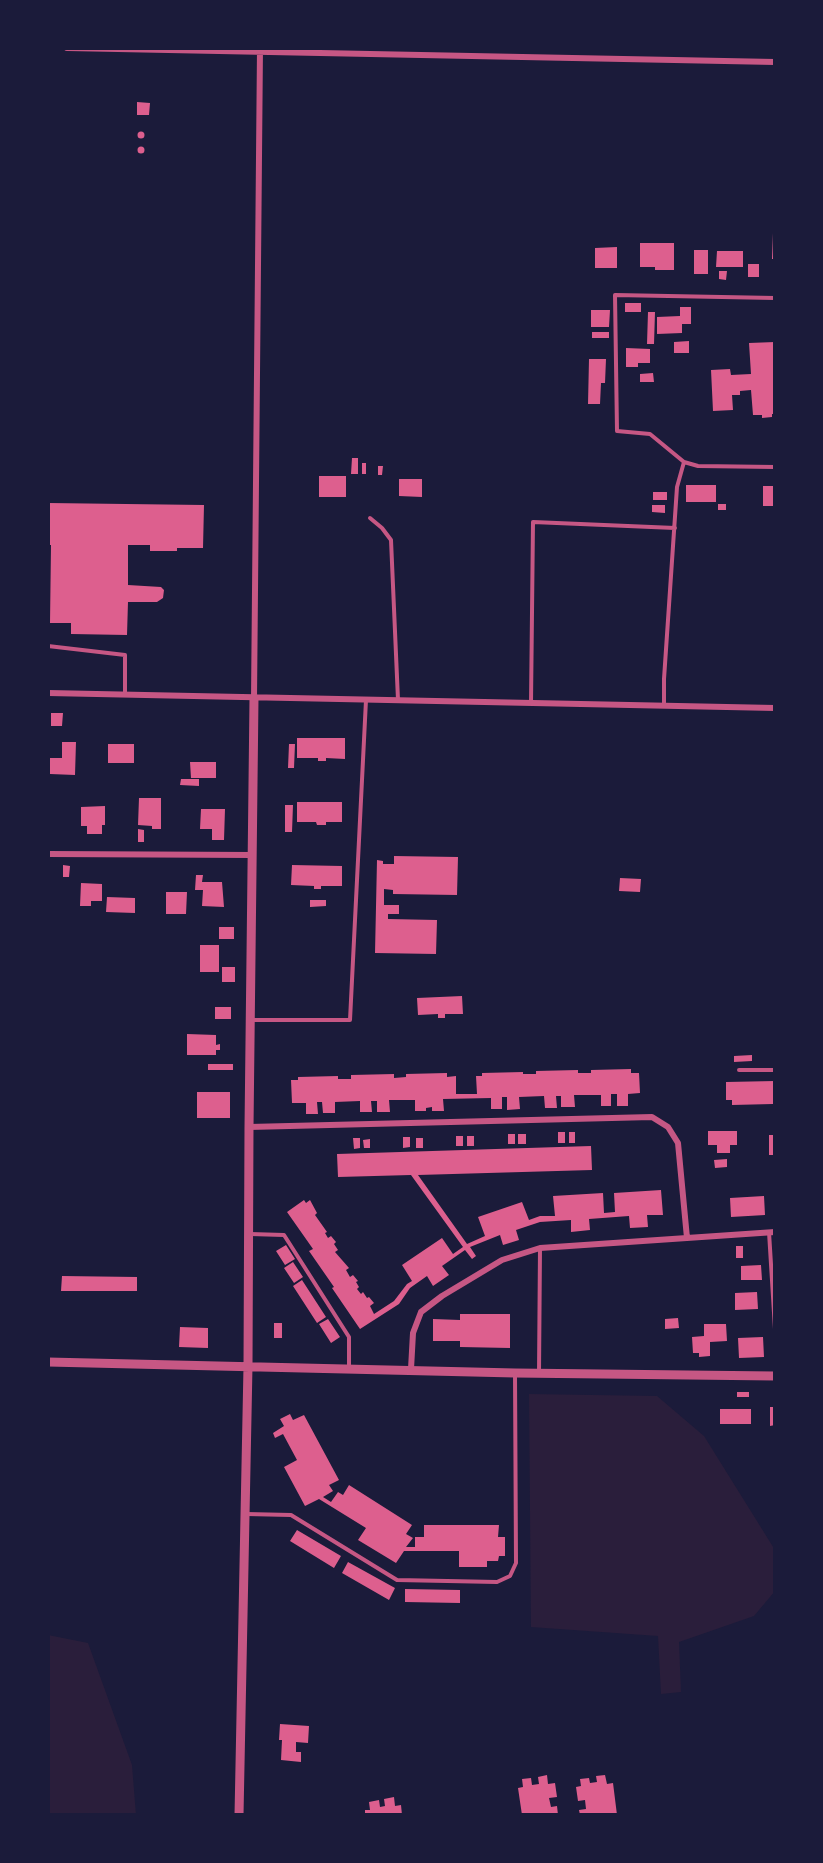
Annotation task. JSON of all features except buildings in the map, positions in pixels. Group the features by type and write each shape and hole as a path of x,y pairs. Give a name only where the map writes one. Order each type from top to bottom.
{"street":[{"path":"67,48 260,50 775,62"},
{"path":"563,48 563,57"},
{"path":"239,1815 248,1366 260,50"},
{"path":"48,693 775,708"},
{"path":"48,854 253,855"},
{"path":"249,1127 652,1117 668,1127 678,1143 687,1238"},
{"path":"411,1369 413,1333 421,1312 442,1296 502,1260 540,1248 772,1232"},
{"path":"48,1362 775,1376"}],"lane":[{"path":"775,298 615,295 617,431 650,434 684,462 698,466 775,467"},
{"path":"664,706 677,487 684,462"},
{"path":"370,518 391,540 398,701"},
{"path":"531,703 533,522 675,528"},
{"path":"48,646 126,655 125,695"},
{"path":"250,1020 350,1020 366,700"},
{"path":"739,1070 775,1070"},
{"path":"772,1232 775,1329"},
{"path":"249,1234 284,1235 350,1337 349,1368"},
{"path":"539,1373 540,1248"},
{"path":"245,1514 291,1515 397,1580 496,1582 510,1576 516,1563 514,1372"}],"shaded area":[{"path":"529,1394 657,1396 704,1436 775,1550 775,1591 754,1616 679,1642 681,1692 661,1694 658,1636 531,1627"},
{"path":"48,1635 88,1643 132,1765 136,1815 48,1815"}]}
